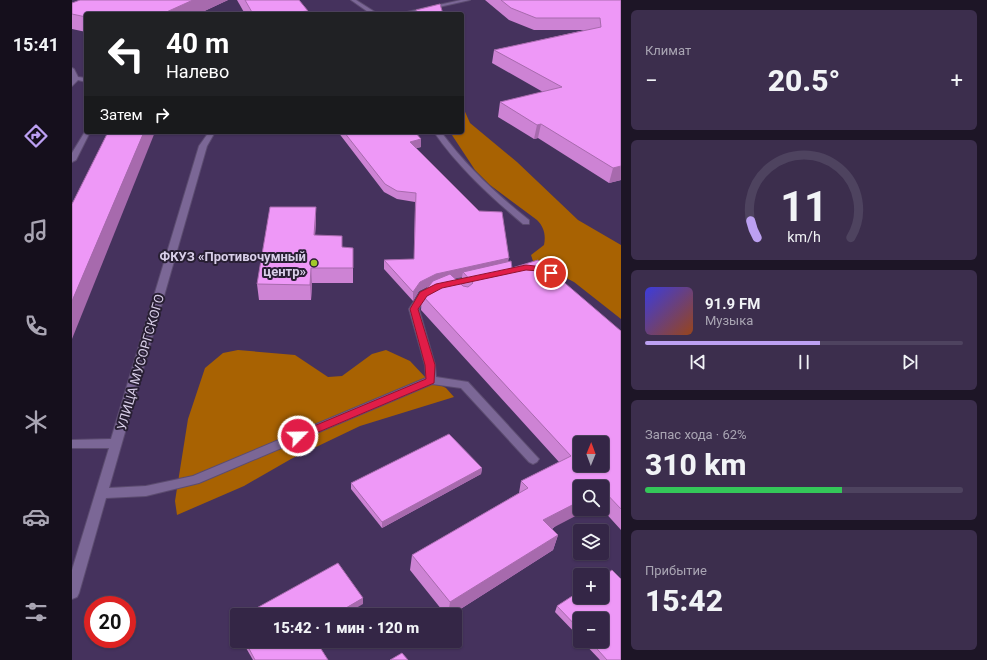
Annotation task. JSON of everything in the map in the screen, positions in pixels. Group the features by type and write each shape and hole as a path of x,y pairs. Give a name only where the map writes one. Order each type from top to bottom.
{"street":[{"path":"353,0 372,12"},
{"path":"411,12 468,0"},
{"path":"72,70 76,78"},
{"path":"76,78 84,80"},
{"path":"72,84 76,78"},
{"path":"72,160 86,134"},
{"name":"УЛИЦА МУСОРГСКОГО","path":"72,593 203,146 211,134"},
{"path":"438,134 456,158 489,193 526,222"},
{"path":"431,380 430,365 414,309 423,294 439,286 481,277"},
{"path":"451,283 460,292"},
{"path":"101,493 146,491 195,480 431,380 464,385 533,459"},
{"path":"72,444 116,444"}],"shaded area":[{"path":"464,110 470,123 517,162 578,220 621,245 621,319 574,282 533,261 531,255 544,245 545,235 543,228 537,220 490,185 475,170 451,134 464,134"},
{"path":"238,350 295,355 328,377 342,376 372,354 386,350 410,361 426,378 446,388 454,397 360,426 291,459 244,486 177,515 175,501 188,419 205,368 223,353"}],"building":[{"path":"80,0 193,0 166,12 84,12 84,17 72,14 72,3"},
{"path":"245,0 299,0 308,11 298,12 252,12"},
{"path":"501,0 621,0 621,166 613,168 541,124 537,125 500,102 562,87 494,50 601,27 600,18 536,18 511,8"},
{"path":"440,4 442,12 416,12 416,10"},
{"path":"107,134 143,134 72,301 72,204"},
{"path":"346,134 417,134 421,139 410,142 479,211 502,212 509,258 436,274 420,282 413,292 384,260 414,259 416,193 397,191 385,184"},
{"path":"270,207 316,207 314,235 342,236 342,247 353,248 353,268 311,268 310,285 257,284"},
{"path":"538,260 621,331 621,509 609,496 609,480 573,480 573,505 543,520 558,535 450,602 412,555 528,488 521,481 571,456 422,295 433,281 450,274 463,286 468,287 473,283 463,272 511,261 512,268"},
{"path":"449,434 482,468 382,522 351,483"},
{"path":"338,563 363,598 346,608 257,608"},
{"path":"612,570 621,579 621,660 607,660 596,648 609,648 609,612 573,612 573,623 557,606 573,596 573,604 609,604 609,572"},
{"path":"249,648 320,648 328,660 255,660"},
{"path":"402,653 408,660 390,660"}],"place":[{"name":"ФКУЗ «Противочумный центр»","path":"314,263"}],"route":[{"path":"298,436 431,380 430,365 414,309 423,294 439,286 526,267 541,269 551,273"}]}
